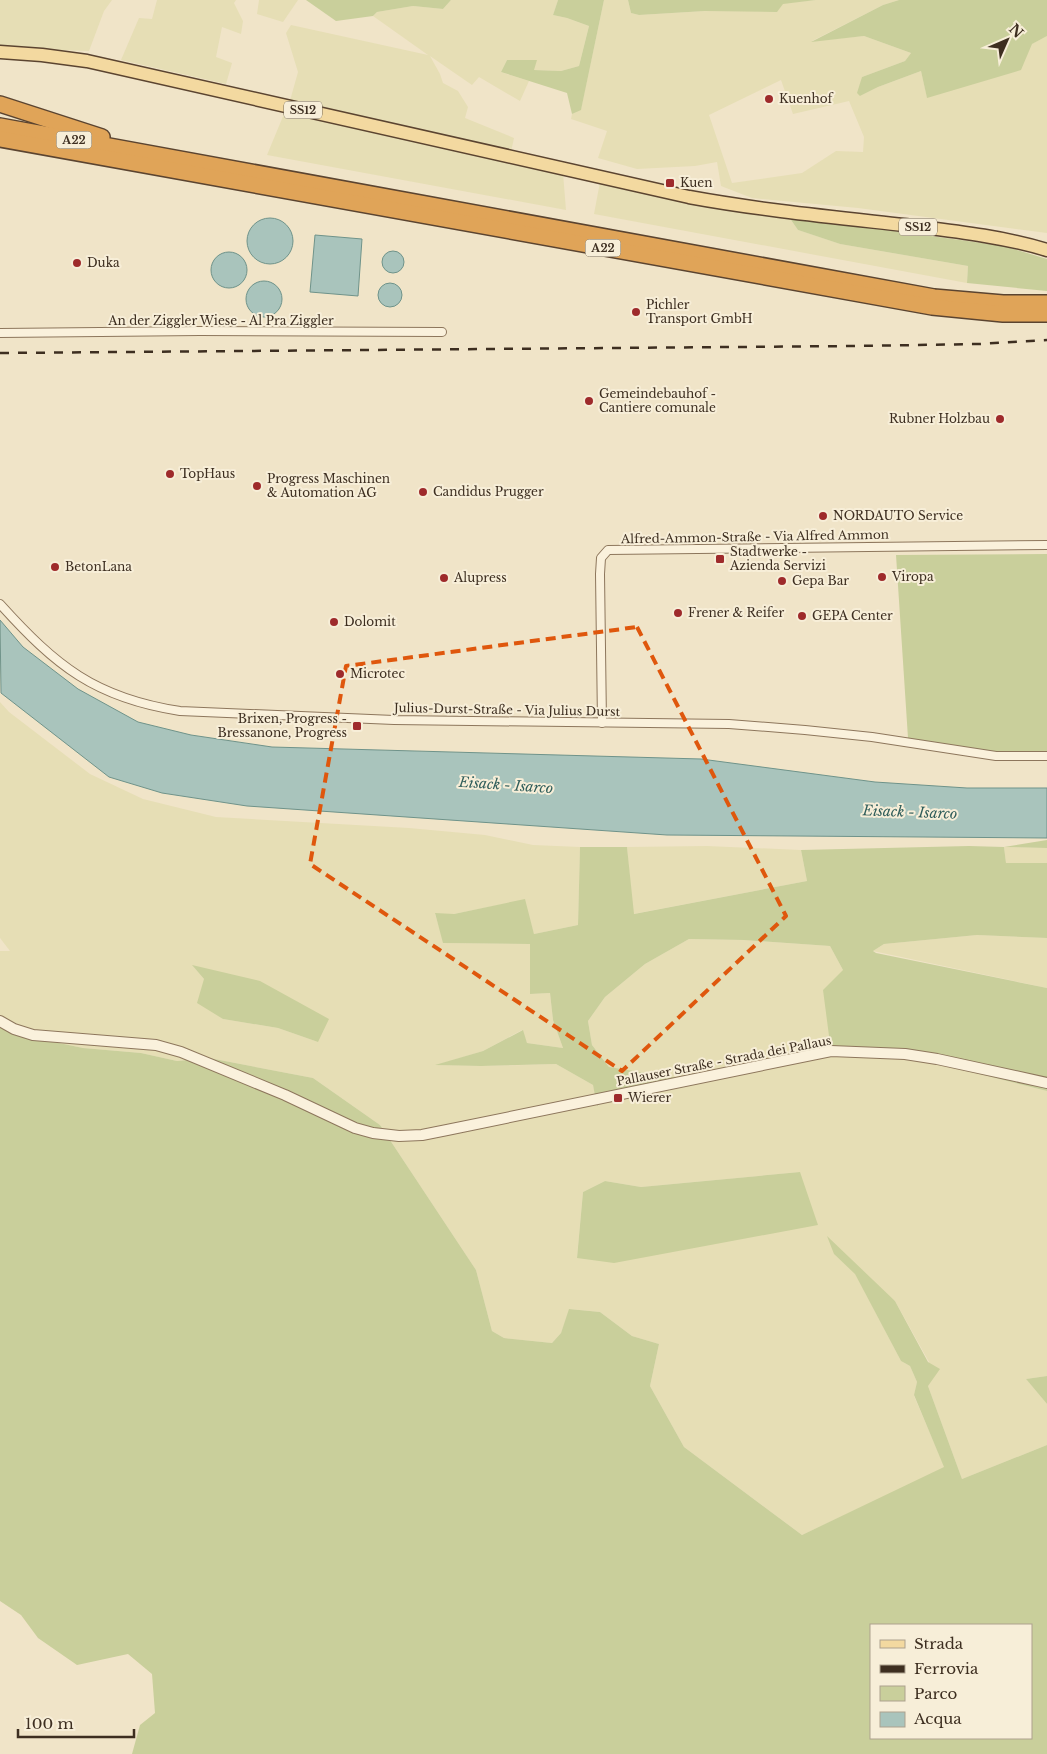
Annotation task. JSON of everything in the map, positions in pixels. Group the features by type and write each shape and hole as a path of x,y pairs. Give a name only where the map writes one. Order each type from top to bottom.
{"highway":[{"path":"0,104 148,153"},
{"name":"A22","path":"0,126 934,296 1003,303 1047,303"},
{"name":"A22","path":"0,139 932,307 1003,314 1047,314"},
{"path":"0,143 35,145"}],"main road":[{"name":"SS12","path":"0,52 87,61 689,197 967,233 1004,239 1047,250"}],"street":[{"name":"An der Ziggler Wiese - Al Pra Ziggler","path":"0,333 200,330 442,332"},
{"name":"Alfred-Ammon-Straße - Via Alfred Ammon","path":"602,723 600,574 601,558 608,550 1047,545"},
{"name":"Julius-Durst-Straße - Via Julius Durst","path":"0,604 36,642 61,664 86,681 132,700 158,708 201,712 394,720 729,724 806,730 996,756 1047,756"},
{"name":"Pallauser Straße - Strada dei Pallaus","path":"0,1021 14,1029 33,1035 156,1045 180,1052 285,1095 355,1128 373,1134 399,1136 422,1135 831,1051 905,1054 937,1059 1047,1083"}],"highlighted area":[{"path":"637,627 786,916 622,1071 310,864 346,666"}],"shaded area":[{"path":"0,0 112,0 104,11 89,51 0,48"},
{"path":"157,0 236,0 234,3 243,21 241,34 222,27 216,57 232,63 226,84 121,60 139,18 152,19"},
{"path":"259,0 298,0 283,22 257,14"},
{"path":"451,0 558,0 553,15 589,26 579,66 561,71 533,70 536,60 507,60 501,72 529,81 520,101 479,77 472,85 430,56 443,83 458,91 468,107 465,118 514,138 509,161 563,173 566,210 267,155 291,97 298,72 286,33 291,25 428,55 373,16 377,12 413,6 443,9"},
{"path":"604,0 628,0 631,13 639,15 705,11 816,0 899,0 883,5 812,41 864,36 911,53 905,61 862,77 860,96 878,87 921,71 927,97 1047,36 1047,233 858,208 752,198 721,186 717,162 695,166 637,169 598,158 607,131 571,119 572,114 581,109","holes":["781,80 793,114 849,101 864,137 863,152 836,151 802,173 732,183 709,115"]},
{"path":"600,182 788,216 798,230 840,244 968,266 967,283 594,214"},
{"path":"0,702 9,712 90,774 143,799 216,817 409,828 485,835 533,845 580,847 578,925 534,934 524,900 454,914 435,914 444,943 530,944 530,994 550,993 553,1020 563,1048 527,1043 522,1030 483,1051 437,1065 556,1064 593,1085 598,1106 616,1094 689,1080 609,1067 592,1045 588,1021 605,997 645,964 689,939 745,940 830,946 843,970 924,1060 1047,1091 1047,1376 1026,1379 1047,1404 1047,1445 962,1479 928,1386 929,1362 895,1301 834,1254 855,1273 901,1361 910,1366 917,1382 914,1396 945,1468 802,1535 684,1447 650,1386 659,1344 632,1336 600,1312 570,1309 561,1333 552,1343 504,1338 492,1331 476,1270 380,1125 313,1078 209,1058 177,1061 141,1053 83,1048 35,1038 0,1019 0,951 10,951 0,938","holes":["193,966 318,1042 278,1028 223,1019 204,979","800,1172 577,1258 583,1192 605,1181 641,1187"]},
{"path":"707,846 801,850 807,881 633,914 627,847"},
{"path":"1004,847 1047,848 1047,863 1006,863"},
{"path":"977,935 1047,938 1047,988 873,951 884,944"}],"green space":[{"path":"306,0 451,0 443,9 413,6 377,12 373,16 336,21"},
{"path":"558,0 604,0 581,110 572,114 567,93 501,72 507,60 537,60 534,70 561,71 579,66 589,26 553,15"},
{"path":"628,0 816,0 783,4 777,12 705,11 639,15 631,13"},
{"path":"899,0 1047,0 1047,36 1032,44 1021,70 927,98 921,71 878,87 860,96 857,93 862,77 905,61 911,53 864,36 811,42 883,5"},
{"path":"791,220 814,220 1004,246 1047,259 1047,291 967,283 968,266 840,244 798,230"},
{"path":"1047,554 1047,751 995,753 908,738 896,555"},
{"path":"1047,840 1047,848 1004,847"},
{"path":"969,846 1004,847 1006,863 1047,863 1047,938 977,935 884,944 873,951 1047,988 1047,1091 924,1060 831,1051 823,990 843,970 830,946 744,940 689,939 645,964 605,997 588,1021 592,1045 609,1067 691,1080 616,1094 597,1106 593,1085 556,1064 435,1065 483,1051 523,1030 527,1043 563,1048 553,1020 550,993 530,994 530,944 443,943 435,913 454,914 525,899 534,934 578,925 580,847 627,847 634,914 807,881 801,850"},
{"path":"192,965 260,981 329,1019 318,1042 278,1028 223,1019 197,1003 204,979"},
{"path":"0,1019 35,1038 83,1048 141,1053 177,1061 209,1058 313,1078 380,1125 476,1270 492,1331 504,1338 552,1343 561,1333 569,1309 600,1312 632,1336 659,1344 650,1386 684,1447 802,1535 944,1467 914,1395 917,1382 910,1366 901,1361 855,1274 834,1254 827,1236 895,1301 928,1362 940,1369 928,1386 962,1479 1047,1445 1047,1754 132,1754 140,1725 155,1713 152,1674 128,1654 77,1665 38,1638 21,1615 0,1601"},
{"path":"800,1172 818,1225 614,1263 577,1258 583,1192 605,1181 641,1187"},
{"path":"1047,1376 1047,1404 1026,1379"}],"water":[{"path":"270,218 283,222 289,228 293,241 289,254 283,260 270,264 257,260 251,254 247,241 251,228 257,222"},
{"path":"315,235 362,239 358,296 310,292"},
{"path":"393,251 401,254 404,262 401,270 393,273 385,270 382,262 385,254"},
{"path":"229,252 236,253 242,257 246,263 246,277 242,283 236,287 229,288 222,287 216,283 212,277 211,270 212,263 216,257 222,253"},
{"path":"264,281 271,282 277,286 281,292 281,306 277,312 271,316 264,317 257,316 251,312 247,306 246,299 247,292 251,286 257,282"},
{"path":"390,283 398,287 402,295 398,303 390,307 382,303 378,295 382,287"},
{"name":"Eisack - Isarco","path":"0,620 23,647 78,689 138,722 191,735 272,747 701,759 875,782 967,788 1047,788 1047,838 667,835 247,806 162,793 109,777 1,693"}],"railway":[{"path":"0,353 855,346 979,344 1047,340"}],"place":[{"name":"Kuenhof","path":"769,99"},
{"name":"Kuen","path":"670,183"},
{"name":"Duka","path":"77,263"},
{"name":"Pichler Transport GmbH","path":"636,312"},
{"name":"Gemeindebauhof - Cantiere comunale","path":"589,401"},
{"name":"Rubner Holzbau","path":"1000,419"},
{"name":"TopHaus","path":"170,474"},
{"name":"Progress Maschinen & Automation AG","path":"257,486"},
{"name":"Candidus Prugger","path":"423,492"},
{"name":"NORDAUTO Service","path":"823,516"},
{"name":"Stadtwerke - Azienda Servizi","path":"720,559"},
{"name":"BetonLana","path":"55,567"},
{"name":"Viropa","path":"882,577"},
{"name":"Alupress","path":"444,578"},
{"name":"Gepa Bar","path":"782,581"},
{"name":"Frener & Reifer","path":"678,613"},
{"name":"GEPA Center","path":"802,616"},
{"name":"Dolomit","path":"334,622"},
{"name":"Microtec","path":"340,674"},
{"name":"Brixen, Progress - Bressanone, Progress","path":"357,726"},
{"name":"Wierer","path":"618,1098"}]}
